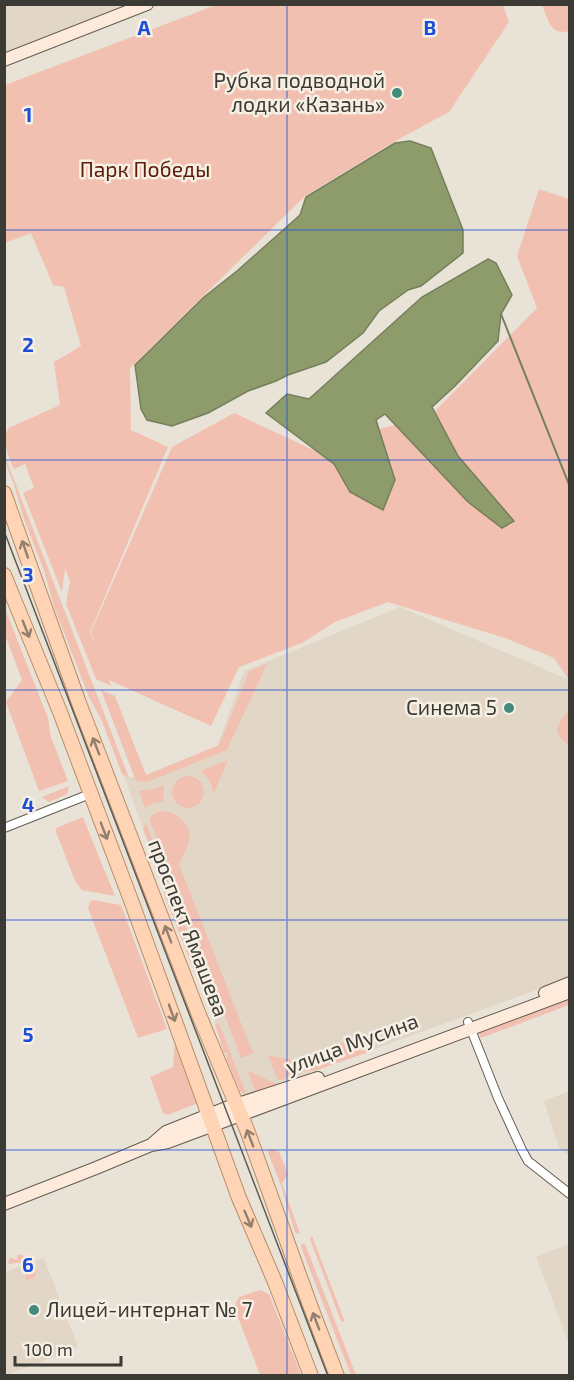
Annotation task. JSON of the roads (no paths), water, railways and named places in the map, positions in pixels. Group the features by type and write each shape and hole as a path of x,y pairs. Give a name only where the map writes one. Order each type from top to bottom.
{"main road":[{"name":"проспект Ямашева","path":"4,493 79,703 199,1015 247,1130 337,1376"},
{"name":"проспект Ямашева","path":"4,575 60,712 239,1198 275,1282 311,1376"}],"street":[{"path":"4,60 147,4"},
{"path":"4,828 90,794"},
{"name":"улица Мусина","path":"470,1025 570,983"},
{"name":"улица Мусина","path":"4,1204 150,1145 156,1142 163,1133 211,1120 470,1025 570,992"},
{"path":"470,1025 498,1098 525,1156 537,1169 570,1194"}],"waterway":[{"path":"501,314 570,487"}],"tram line":[{"path":"4,531 328,1376"}],"place":[{"name":"Рубка подводной лодки «Казань»","path":"397,93"},
{"name":"Синема 5","path":"509,708"},
{"name":"Лицей-интернат № 7","path":"34,1310"}],"park label":[{"name":"Парк Победы","path":"145,170"}]}
